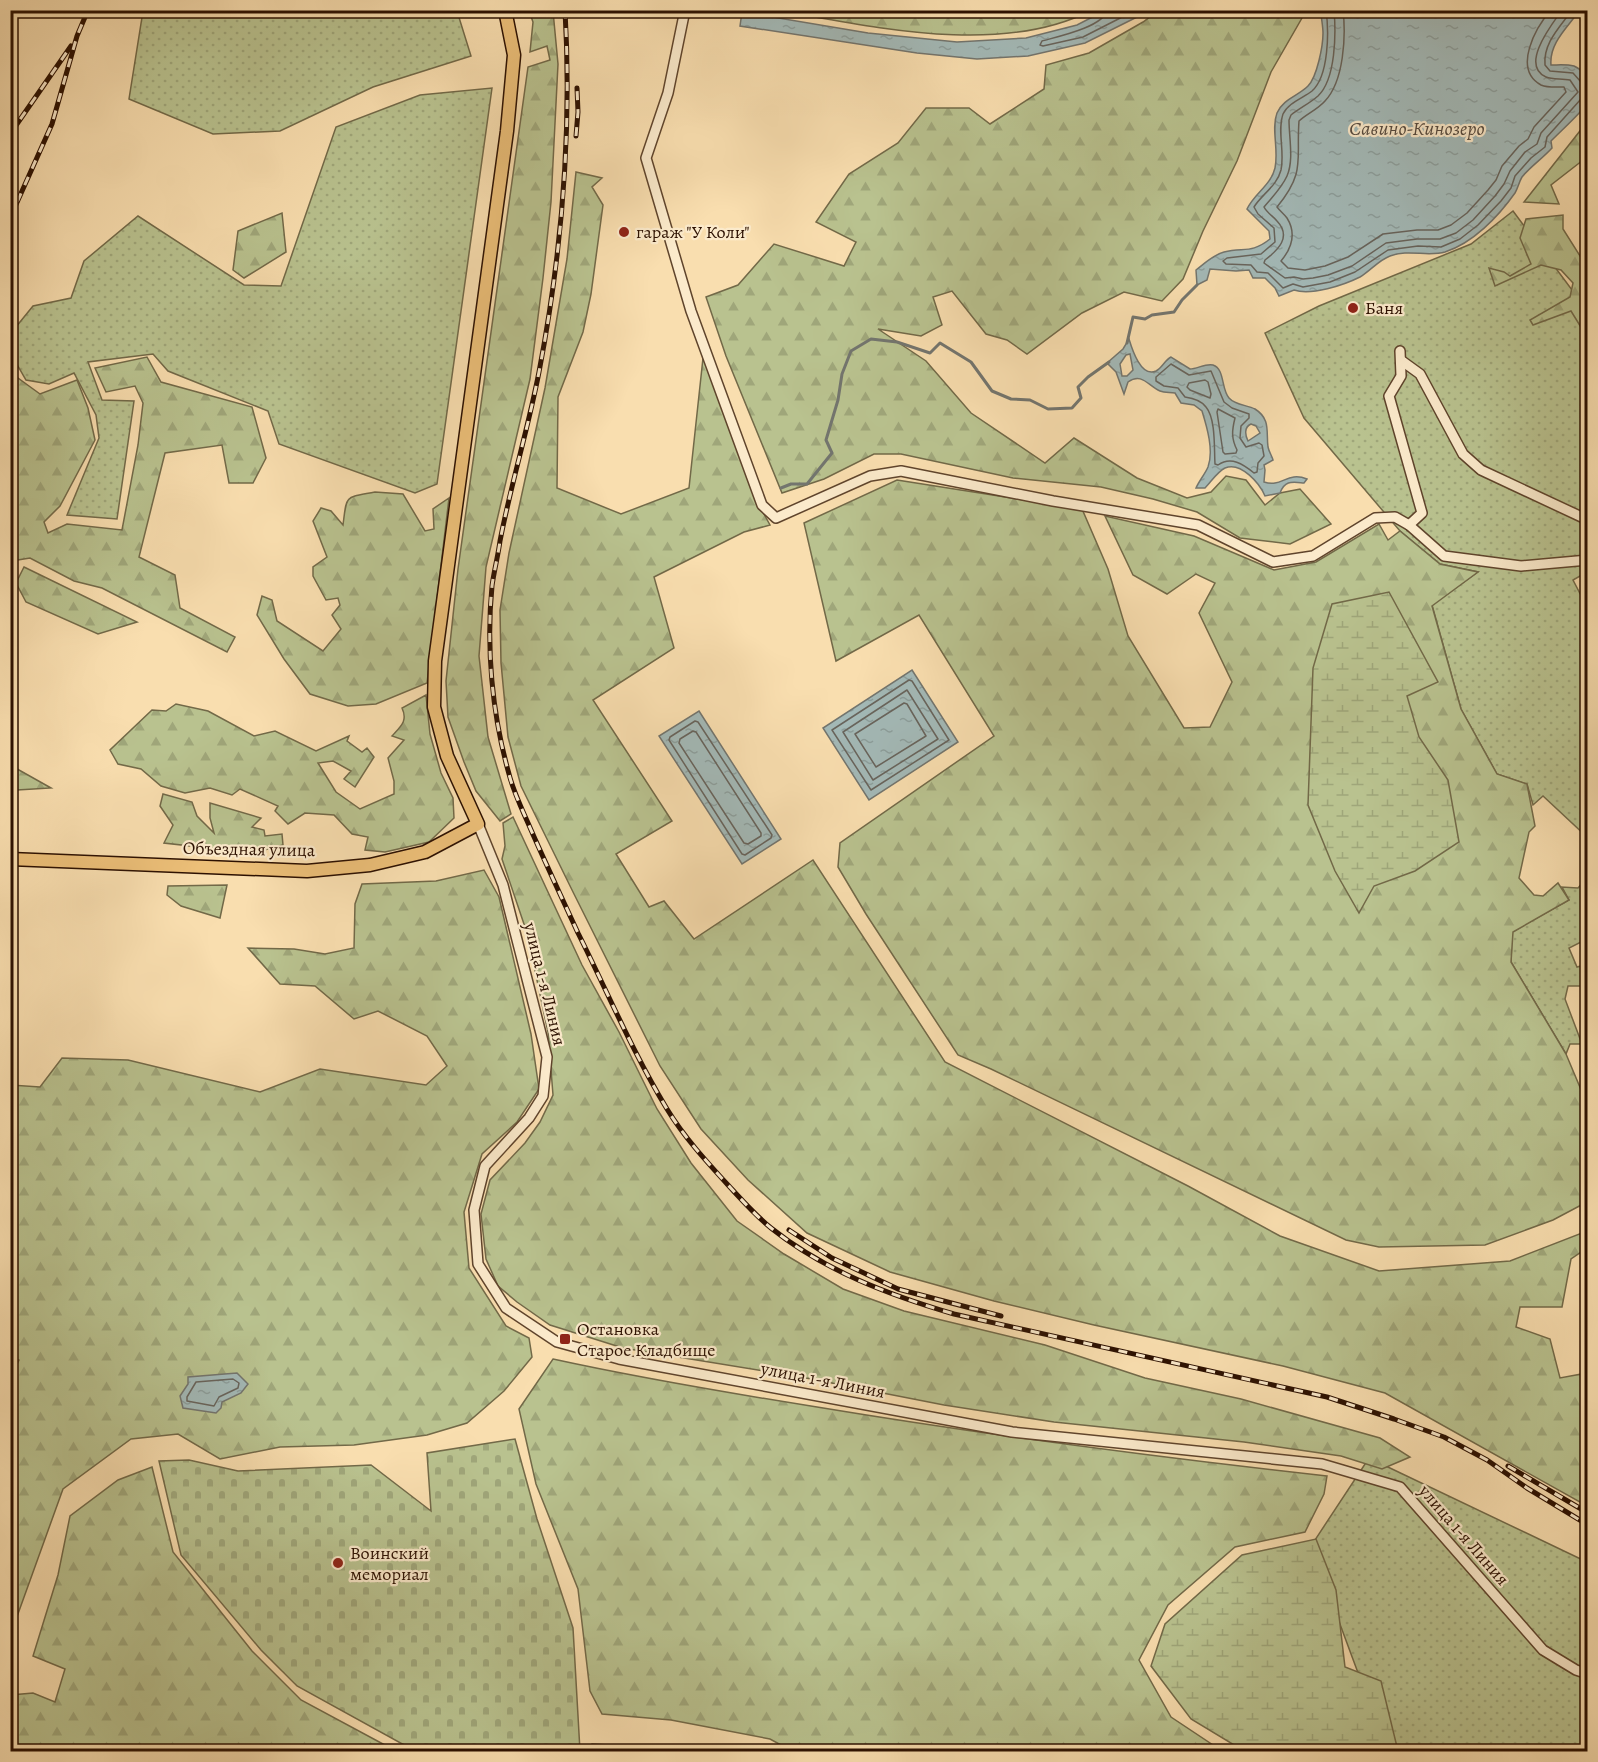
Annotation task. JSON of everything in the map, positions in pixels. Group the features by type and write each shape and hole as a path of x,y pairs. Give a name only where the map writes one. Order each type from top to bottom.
{"main road":[{"path":"478,824 447,756 434,707 435,661 507,131 514,56 505,10"},
{"name":"Объездная улица","path":"10,859 307,871 370,865 425,852 478,824"}],"street":[{"path":"685,10 668,93 646,158 692,311 762,504 776,518 870,476 901,471 1042,499 1198,525 1273,562 1313,556 1375,518 1395,518 1409,525 1444,556 1521,566 1587,560"},
{"path":"1409,525 1422,513 1389,396 1401,376 1401,356 1420,374 1463,454 1480,470 1587,520"},
{"name":"улица 1-я Линия","path":"478,824 503,885 546,1057 543,1096 530,1118 485,1166 474,1210 478,1264 506,1308 556,1342 619,1359 1012,1432 1322,1464 1400,1487 1543,1650 1587,1674"}],"green space":[{"path":"143,11 457,11 471,56 373,87 280,131 213,134 129,99"},
{"path":"529,11 553,11 558,64 551,202 530,379 486,567 479,656 488,737 511,814 500,821 476,791 464,762 448,717 446,681 458,569 528,67 550,60 547,46 530,52 533,22"},
{"path":"781,11 1090,11 1055,25 1017,32 978,35 897,30"},
{"path":"1158,11 1306,11 1271,72 1237,161 1183,279 1162,301 1124,292 1082,313 1027,354 1007,340 986,334 952,291 933,297 942,325 921,336 878,329 926,361 971,413 1045,463 1074,438 1137,478 1187,498 1211,492 1226,476 1246,480 1265,505 1280,493 1300,489 1331,524 1290,544 1240,538 1197,512 1153,499 1101,487 1013,478 901,454 874,454 824,479 782,493 726,356 706,297 738,285 774,244 844,266 856,242 816,222 849,174 898,143 926,108 969,108 990,124 1044,89 1046,65 1089,53"},
{"path":"492,88 437,484 415,493 279,444 268,411 168,371 153,354 88,362 102,400 134,401 117,519 67,515 99,438 96,415 74,373 49,384 26,380 11,354 11,333 33,306 71,298 84,261 138,216 244,285 281,286 336,127 420,95"},
{"path":"1587,122 1587,157 1551,185 1559,204 1524,202"},
{"path":"576,172 602,178 592,187 603,205 591,294 583,332 558,397 557,488 621,514 689,488 703,358 706,357 754,496 770,525 744,532 654,577 674,648 593,700 672,821 616,854 649,907 664,901 694,939 813,860 945,1062 1188,1186 1280,1236 1379,1271 1510,1261 1587,1231 1587,1248 1571,1259 1562,1307 1520,1307 1516,1327 1550,1339 1560,1378 1587,1373 1587,1506 1385,1393 1283,1366 994,1301 890,1272 807,1233 748,1180 701,1129 660,1066 574,894 521,786 508,737 501,663 500,610 509,553 545,388 567,259"},
{"path":"1513,211 1587,310 1587,572 1573,580 1587,607 1587,837 1543,796 1533,805 1527,784 1497,774 1461,709 1432,605 1478,572 1440,564 1400,531 1304,418 1265,333 1319,306 1471,244"},
{"path":"282,213 286,252 244,278 233,270 238,231"},
{"path":"1563,215 1563,229 1587,267 1587,337 1571,311 1533,325 1530,320 1570,297 1573,283 1561,270 1541,265 1495,286 1489,268 1510,276 1531,264 1520,238 1526,219"},
{"path":"147,357 161,382 252,407 266,458 253,483 229,483 222,445 165,453 139,557 175,575 180,608 235,637 227,652 102,588 74,581 30,558 11,561 11,373 40,394 77,380 88,408 95,440 60,506 44,522 48,533 67,524 122,530 138,445 143,403 135,386 106,392 95,368"},
{"path":"897,480 1082,509 1108,569 1128,636 1184,728 1210,727 1232,682 1199,613 1215,583 1196,574 1167,594 1133,575 1105,516 1194,536 1274,570 1316,562 1379,524 1388,540 1400,531 1440,564 1478,572 1432,606 1461,709 1497,774 1527,784 1535,826 1529,832 1519,878 1534,895 1543,896 1558,883 1569,900 1513,932 1511,962 1566,1054 1587,1104 1587,1202 1553,1220 1485,1245 1379,1247 1346,1240 958,1055 838,867 840,843 994,736 919,615 836,661 804,523"},
{"path":"375,492 403,494 425,531 434,529 433,509 449,498 427,683 376,704 348,706 310,694 284,659 257,615 262,596 272,600 277,621 323,651 341,629 332,615 340,605 338,598 326,600 313,576 313,567 327,557 313,521 321,508 331,511 343,525 345,508 349,499"},
{"path":"24,567 137,622 98,634 26,602 16,583"},
{"path":"1389,592 1438,682 1407,696 1419,737 1448,780 1459,842 1415,871 1374,886 1359,913 1335,871 1308,805 1313,668 1332,604"},
{"path":"426,695 430,734 441,773 453,798 454,818 429,842 385,852 365,850 368,837 352,834 334,815 305,813 288,824 275,811 278,806 240,789 232,795 210,788 185,793 161,786 141,769 118,764 110,750 152,710 166,711 176,704 208,711 254,736 275,731 316,751 349,736 347,741 362,752 367,748 374,757 355,787 344,779 351,771 333,761 318,763 336,792 360,809 394,794 394,781 388,758 404,740 392,736 404,720 402,708"},
{"path":"10,766 51,788 17,790 11,798"},
{"path":"163,794 192,802 197,816 214,833 210,818 210,803 261,818 252,827 264,830 265,836 282,834 283,845 253,853 164,843 173,825 160,806"},
{"path":"513,817 582,965 619,1032 657,1109 691,1163 737,1221 784,1254 843,1289 904,1311 1045,1345 1145,1378 1241,1399 1380,1438 1410,1457 1382,1469 1341,1456 1244,1442 1054,1422 944,1405 806,1378 623,1348 550,1325 517,1302 498,1286 486,1259 481,1214 490,1180 525,1143 540,1122 553,1095 548,1032 527,933 502,859 505,846 503,823"},
{"path":"484,870 499,897 531,1034 539,1089 517,1122 482,1154 464,1212 469,1268 506,1326 529,1338 532,1357 504,1391 467,1423 427,1435 354,1445 280,1447 220,1459 178,1434 131,1439 63,1489 10,1636 10,1379 19,1360 10,1356 11,1085 40,1087 62,1058 128,1060 260,1092 320,1069 426,1085 447,1066 427,1036 378,1011 354,1019 315,986 280,984 248,948 294,949 325,954 354,948 355,904 362,884 436,881"},
{"path":"1587,878 1587,939 1569,948 1577,967 1585,965 1587,986 1568,986 1565,999 1582,1044 1570,1044 1566,1054 1511,962 1512,932 1569,900 1562,887 1578,888"},
{"path":"227,885 220,918 181,906 167,895 168,886"},
{"path":"553,1359 718,1391 944,1427 1327,1476 1324,1494 1305,1532 1235,1547 1168,1605 1139,1660 1171,1717 1222,1751 792,1751 770,1739 671,1720 602,1714 590,1691 578,1589 536,1484 519,1409"},
{"path":"515,1439 537,1519 573,1628 580,1751 415,1751 297,1686 261,1650 181,1555 159,1461 189,1460 238,1471 371,1465 431,1511 427,1453"},
{"path":"1369,1458 1587,1562 1587,1751 1387,1751 1311,1546"},
{"path":"152,1467 173,1552 252,1651 301,1700 396,1751 11,1751 11,1695 33,1693 55,1702 65,1669 33,1656 58,1575 70,1516 118,1480"},
{"path":"1316,1539 1336,1590 1345,1667 1381,1681 1398,1751 1244,1751 1191,1719 1151,1666 1165,1624 1242,1555"},
{"path":"592,1744 640,1747 672,1751 586,1751"}],"water":[{"path":"1106,10 1146,11 1085,43 1028,56 977,59 917,53 740,26 742,12 868,33 957,42 1026,38 1077,25"},
{"name":"Савино-Кинозеро","path":"1321,11 1579,11 1556,42 1551,65 1571,65 1580,69 1588,87 1587,100 1581,111 1551,141 1552,148 1522,177 1515,193 1501,211 1475,236 1455,248 1432,254 1404,253 1390,256 1360,277 1318,291 1294,290 1279,296 1265,278 1253,278 1249,270 1210,269 1207,280 1197,285 1196,270 1213,257 1224,252 1258,247 1270,239 1269,231 1247,209 1270,179 1275,168 1277,113 1283,104 1308,86 1314,76 1323,39"},
{"path":"1129,339 1142,367 1151,372 1158,370 1171,357 1190,369 1207,365 1217,367 1229,398 1238,404 1255,409 1266,421 1268,447 1273,460 1264,465 1264,482 1276,483 1294,477 1307,479 1304,483 1287,484 1280,493 1265,496 1249,475 1231,467 1219,472 1205,488 1196,488 1210,461 1208,432 1202,411 1194,405 1181,403 1175,393 1160,391 1137,378 1128,382 1124,394 1116,372 1107,363 1123,349","holes":["1130,354 1133,370 1127,376 1122,376 1120,364 1126,355","1251,424 1256,426 1260,433 1248,441 1246,431"]},
{"path":"912,670 958,742 869,800 823,728"},
{"path":"699,711 781,839 742,864 659,736"},
{"path":"237,1373 248,1384 241,1393 222,1402 221,1408 216,1413 183,1408 180,1396 188,1384 188,1377"}],"waterway":[{"path":"1127,343 1133,317 1145,319 1152,315 1174,312 1197,285"},
{"path":"781,488 791,484 807,484 832,453 826,440 838,400 842,374 851,351 871,339 897,342 930,353 940,343 971,362 992,391 1011,399 1030,400 1048,409 1072,408 1081,398 1078,387 1109,362"}],"railway":[{"path":"10,218 52,124 77,36 88,10"},
{"path":"565,10 566,147 559,237 539,372 504,520 493,580 490,609 492,680 498,728 517,798 621,1022 655,1088 674,1119 712,1167 765,1223 813,1257 858,1280 906,1299 954,1314 1327,1397 1394,1419 1444,1437 1487,1460 1527,1488 1588,1525"},
{"path":"10,134 71,46"},
{"path":"576,136 577,88"},
{"path":"789,1230 832,1258 898,1289 1001,1316"},
{"path":"1508,1466 1588,1513"}],"place":[{"name":"гараж \"У Коли\"","path":"624,232"},
{"name":"Баня","path":"1353,308"},
{"name":"Остановка Старое Кладбище","path":"565,1339"},
{"name":"Воинский мемориал","path":"338,1563"}]}
